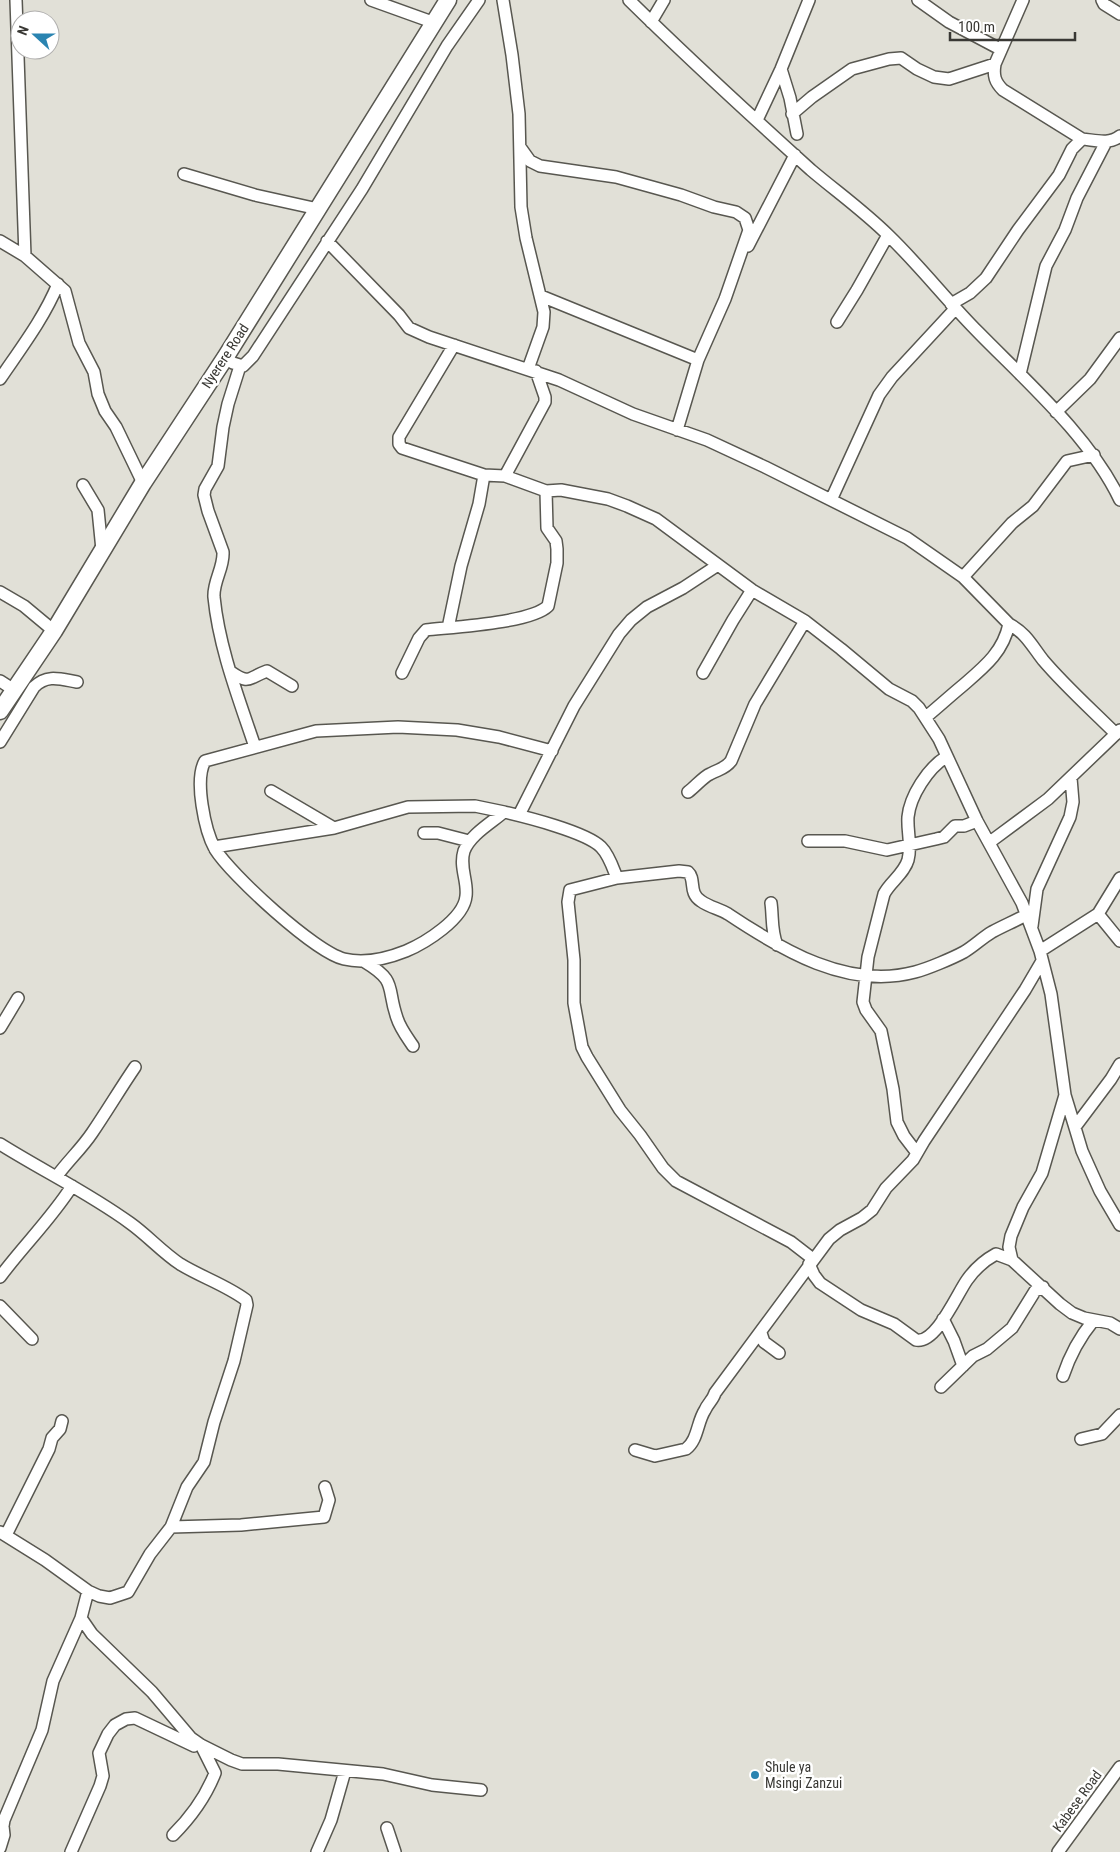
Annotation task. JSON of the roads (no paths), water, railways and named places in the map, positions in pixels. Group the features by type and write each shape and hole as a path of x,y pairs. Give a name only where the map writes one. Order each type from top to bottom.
{"highway":[{"name":"Nyerere Road","path":"0,711 7,686 54,631 143,483 225,358 448,0"}],"street":[{"path":"16,0 25,256"},
{"path":"371,0 435,23"},
{"path":"225,358 240,366 245,366 253,356 362,189 447,46 479,0"},
{"path":"503,0 519,114 521,208 526,238 544,312 543,327 532,370 545,397 545,402 505,476"},
{"path":"629,0 795,155 888,235 953,306 1056,412 1094,455 1116,482 1120,500"},
{"path":"651,22 664,0"},
{"path":"757,120 781,69 809,0"},
{"path":"918,0 949,22 1000,49"},
{"path":"1023,0 995,64 993,73 996,83 1003,90 1082,139 1106,142 1115,140 1120,136"},
{"path":"1102,0 1104,4 1120,14"},
{"path":"792,114 848,72 881,61 901,58 924,73 942,79 949,79 995,64"},
{"path":"781,69 790,98 797,134"},
{"path":"831,500 879,395 892,377 953,306 986,278 1018,230 1059,175 1072,149 1082,139"},
{"path":"1020,374 1046,266 1106,142"},
{"path":"520,147 530,161 540,166 616,177 736,212 746,218 748,230 724,298 698,360 677,430"},
{"path":"739,255 750,245 795,155"},
{"path":"184,174 255,196 318,208"},
{"path":"838,322 888,235"},
{"path":"0,242 25,256 65,291 79,343 94,372 98,394 143,483"},
{"path":"327,242 399,315 409,328 429,337 532,370 633,414 707,440 907,538 963,577 1010,624 1030,640 1043,659 1118,732 1035,810 990,842"},
{"path":"0,379 32,333 51,301 58,284"},
{"path":"541,296 698,360"},
{"path":"1056,412 1090,379 1120,338"},
{"path":"454,345 399,437 399,444 402,448 484,474 505,476 546,491 561,490 585,494 627,506 656,519 752,590 804,621 841,648 889,689 912,701 926,717 939,740 977,822 990,842 1022,903 1041,956 1051,994 1065,1095 1082,1152 1100,1191 1120,1225"},
{"path":"240,366 226,412 218,466 205,489 204,495 223,552 214,595 218,624 255,747"},
{"path":"963,577 1012,523 1033,506 1067,461 1094,455"},
{"path":"448,628 461,566 479,504 484,474"},
{"path":"83,485 98,510 102,550"},
{"path":"402,673 421,634 426,630 520,617 543,610 548,606 557,563 557,549 556,541 547,528 546,491"},
{"path":"519,815 574,706 619,634 631,620 647,607 683,588 718,565"},
{"path":"703,673 752,590"},
{"path":"0,592 24,606 54,631"},
{"path":"688,792 706,776 719,771 731,761 755,704 804,621"},
{"path":"926,717 993,660 1001,647 1010,624"},
{"path":"231,672 242,680 247,680 267,671 292,686"},
{"path":"0,742 34,687 41,680 52,677 77,682"},
{"path":"504,812 469,841 463,858 466,898 462,908 450,923 407,950 365,962 343,959 328,953 274,910 240,877 214,847 209,835 201,797 199,775 204,761 316,731 398,727 457,730 499,737 552,751"},
{"path":"917,1153 896,1122 893,1089 881,1031 866,1010 863,1002 865,975 872,936 884,894 908,861 910,845 908,817 914,794 934,767 946,757"},
{"path":"1031,930 1037,889 1070,816 1073,802 1071,778"},
{"path":"271,791 334,828"},
{"path":"214,847 334,828 408,807 475,806 546,822 595,842 606,852 617,878"},
{"path":"808,841 840,841 887,850 936,839 944,836 955,826 977,822"},
{"path":"424,833 438,833 469,841"},
{"path":"1026,915 992,932 964,952 916,971 899,975 865,975 844,972 818,964 777,945 726,913 700,901 692,890 691,877 688,872 679,871 617,878 571,889 568,896 574,960 574,1002 582,1047 620,1110 663,1168 676,1181 791,1242 811,1261 816,1280 861,1310 894,1324 916,1340 924,1340 932,1333 944,1319 967,1279 989,1258 996,1254 1012,1260 1072,1313 1110,1323 1120,1329"},
{"path":"635,1450 655,1456 686,1449 690,1446 703,1413 715,1393 761,1333 811,1261 828,1240 840,1230 872,1210 886,1188 909,1166 1025,990 1041,956 1098,914 1119,880"},
{"path":"771,902 774,918 773,935 777,945"},
{"path":"1098,914 1120,940"},
{"path":"365,962 379,971 389,983 397,1020 413,1046"},
{"path":"0,1028 18,998"},
{"path":"1075,1127 1120,1064"},
{"path":"57,1176 68,1160 91,1135 112,1100 136,1067"},
{"path":"1012,1260 1009,1247 1011,1236 1023,1207 1042,1174 1065,1095"},
{"path":"0,1144 57,1176 131,1224 180,1264 246,1300 247,1305 234,1361 204,1462 186,1487 171,1527 150,1554 128,1592 110,1598 88,1591 46,1560 3,1534 62,1422"},
{"path":"0,1277 19,1251 52,1216 72,1186"},
{"path":"941,1387 973,1356 987,1349 1012,1328 1020,1318 1035,1291 1043,1287"},
{"path":"0,1306 32,1340"},
{"path":"944,1319 963,1366"},
{"path":"1063,1376 1070,1355 1080,1336 1093,1320"},
{"path":"761,1333 764,1342 780,1353"},
{"path":"1081,1439 1102,1434 1120,1415"},
{"path":"171,1527 241,1525 324,1516 329,1500 325,1487"},
{"path":"0,1848 4,1835 1,1825 42,1730 53,1681 81,1618 88,1591"},
{"path":"81,1618 92,1634 152,1692 184,1731 203,1748 214,1768 214,1775 195,1809 188,1820 173,1834"},
{"path":"72,1852 102,1781 99,1752 115,1725 135,1718 242,1764 278,1764 383,1774 432,1785 481,1790"},
{"name":"Kabese Road","path":"1058,1852 1120,1767"},
{"path":"317,1852 331,1820 345,1771"},
{"path":"387,1828 395,1852"}],"place":[{"name":"Shule ya Msingi Zanzui","path":"755,1775"}]}
